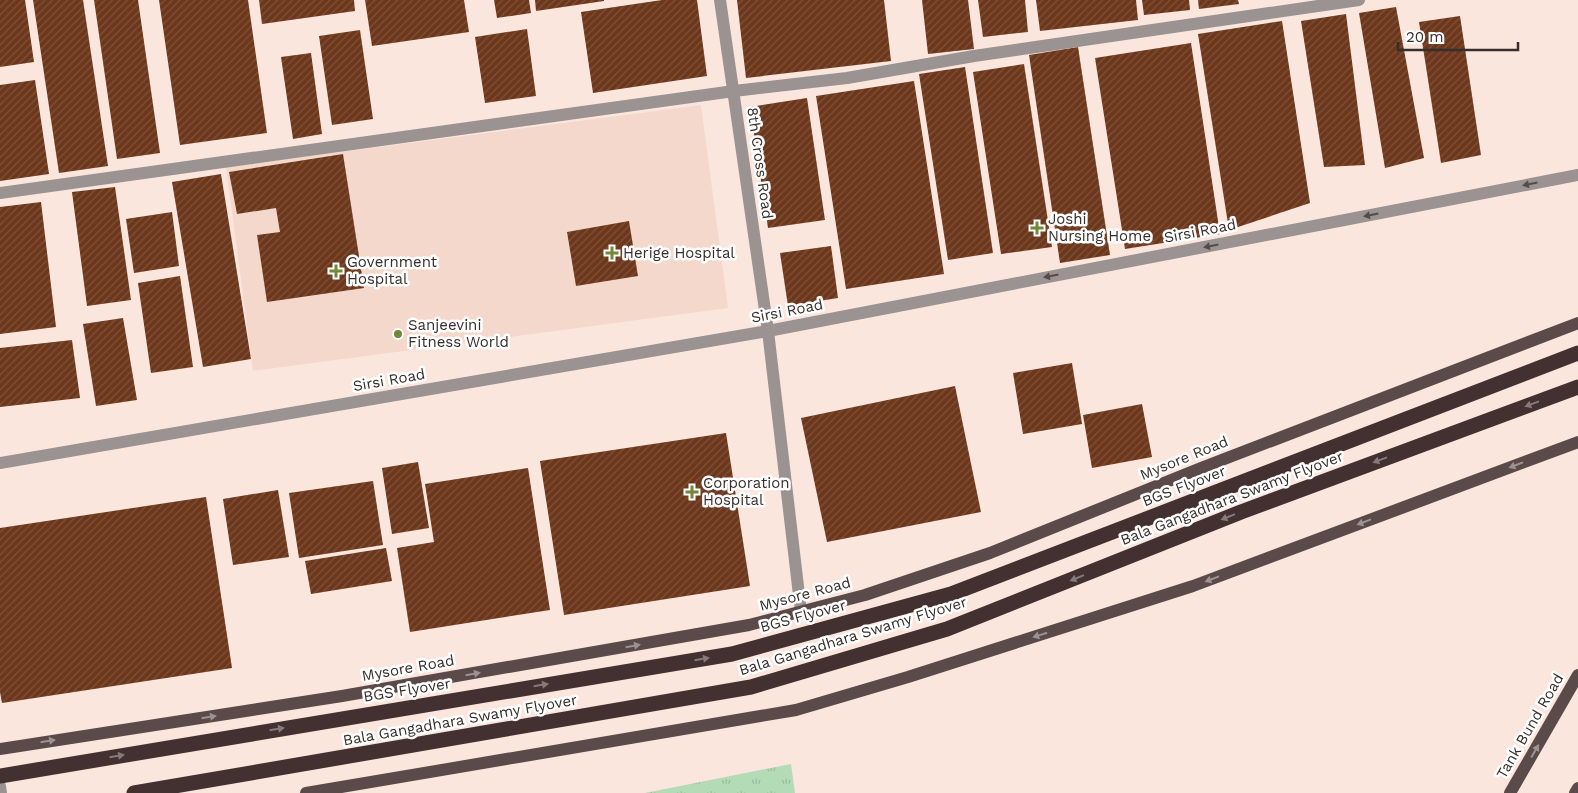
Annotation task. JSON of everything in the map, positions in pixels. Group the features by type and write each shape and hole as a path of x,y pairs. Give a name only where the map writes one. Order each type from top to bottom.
{"highway":[{"name":"BGS Flyover","path":"0,776 732,654 951,594 1578,353"},
{"name":"Bala Gangadhara Swamy Flyover","path":"134,793 751,687 947,629 1241,512 1578,386"}],"main road":[{"name":"Mysore Road","path":"0,749 381,690 749,625 865,595 990,553 1201,468 1578,323"},
{"path":"306,793 796,710 908,677 1193,586 1578,442"},
{"name":"Tank Bund Road","path":"1510,793 1578,675"},
{"path":"1575,793 1578,788"}],"street":[{"name":"8th Cross Road","path":"720,0 768,331 801,612"},
{"path":"0,193 734,91 847,78 974,56 1359,0"},
{"name":"Sirsi Road","path":"0,463 768,331 1578,175"},
{"path":"0,786 1,793"}],"shaded area":[{"path":"701,105 728,308 253,371 226,167"}],"green space":[{"path":"791,764 795,793 645,793"}],"building":[{"path":"0,0 25,0 34,62 0,67"},
{"path":"33,0 83,0 108,166 59,173"},
{"path":"94,0 138,0 160,153 117,159"},
{"path":"159,0 248,0 267,133 180,145"},
{"path":"259,0 354,0 355,11 262,24"},
{"path":"365,0 464,0 469,32 372,46"},
{"path":"494,0 529,0 531,13 497,18"},
{"path":"535,0 604,0 604,1 536,11"},
{"path":"662,0 697,0 707,76 593,93 581,12"},
{"path":"737,0 884,0 891,61 746,78"},
{"path":"922,0 968,0 974,49 928,54"},
{"path":"978,0 1025,0 1028,32 983,37"},
{"path":"1036,0 1136,0 1138,20 1040,31"},
{"path":"1142,0 1189,0 1190,10 1144,15"},
{"path":"1198,0 1238,0 1239,4 1199,9"},
{"path":"1396,7 1424,158 1385,168 1359,13"},
{"path":"1346,14 1365,165 1324,167 1301,21"},
{"path":"1460,16 1481,155 1441,163 1419,22"},
{"path":"1282,21 1310,203 1229,230 1198,34"},
{"path":"527,29 536,96 485,103 475,37"},
{"path":"360,30 373,119 332,125 319,36"},
{"path":"1191,43 1220,234 1125,249 1095,58"},
{"path":"1078,47 1110,255 1060,263 1029,55"},
{"path":"311,53 322,134 293,139 281,57"},
{"path":"1024,64 1052,247 1001,254 973,72"},
{"path":"965,67 993,253 948,260 919,74"},
{"path":"35,80 49,174 0,181 0,85"},
{"path":"914,81 944,274 846,289 816,96"},
{"path":"807,98 825,220 768,228 750,107"},
{"path":"343,154 364,288 267,302 257,235 280,232 276,208 237,214 229,172"},
{"path":"221,174 251,359 203,367 172,182"},
{"path":"115,187 131,300 87,306 72,192"},
{"path":"41,202 56,327 0,334 0,207"},
{"path":"172,212 179,266 134,273 126,219"},
{"path":"629,221 638,276 576,286 567,232"},
{"path":"831,246 838,298 788,306 780,253"},
{"path":"180,276 193,367 151,373 138,283"},
{"path":"123,318 137,400 96,406 83,324"},
{"path":"72,340 80,398 0,407 0,348"},
{"path":"1072,363 1082,424 1023,434 1013,373"},
{"path":"955,386 981,512 827,542 801,418"},
{"path":"1142,404 1152,457 1092,468 1083,415"},
{"path":"726,433 750,586 564,615 540,461"},
{"path":"418,462 429,528 392,534 382,468"},
{"path":"528,468 550,610 410,632 397,548 434,542 425,484"},
{"path":"373,481 383,545 299,558 289,493"},
{"path":"278,490 289,557 233,565 223,499"},
{"path":"206,497 232,668 2,703 0,692 0,528"},
{"path":"386,548 392,581 311,594 305,561"}],"place":[{"name":"Joshi Nursing Home","path":"1037,228"},
{"name":"Herige Hospital","path":"612,253"},
{"name":"Government Hospital","path":"336,271"},
{"name":"Sanjeevini Fitness World","path":"398,334"},
{"name":"Corporation Hospital","path":"692,492"}]}
